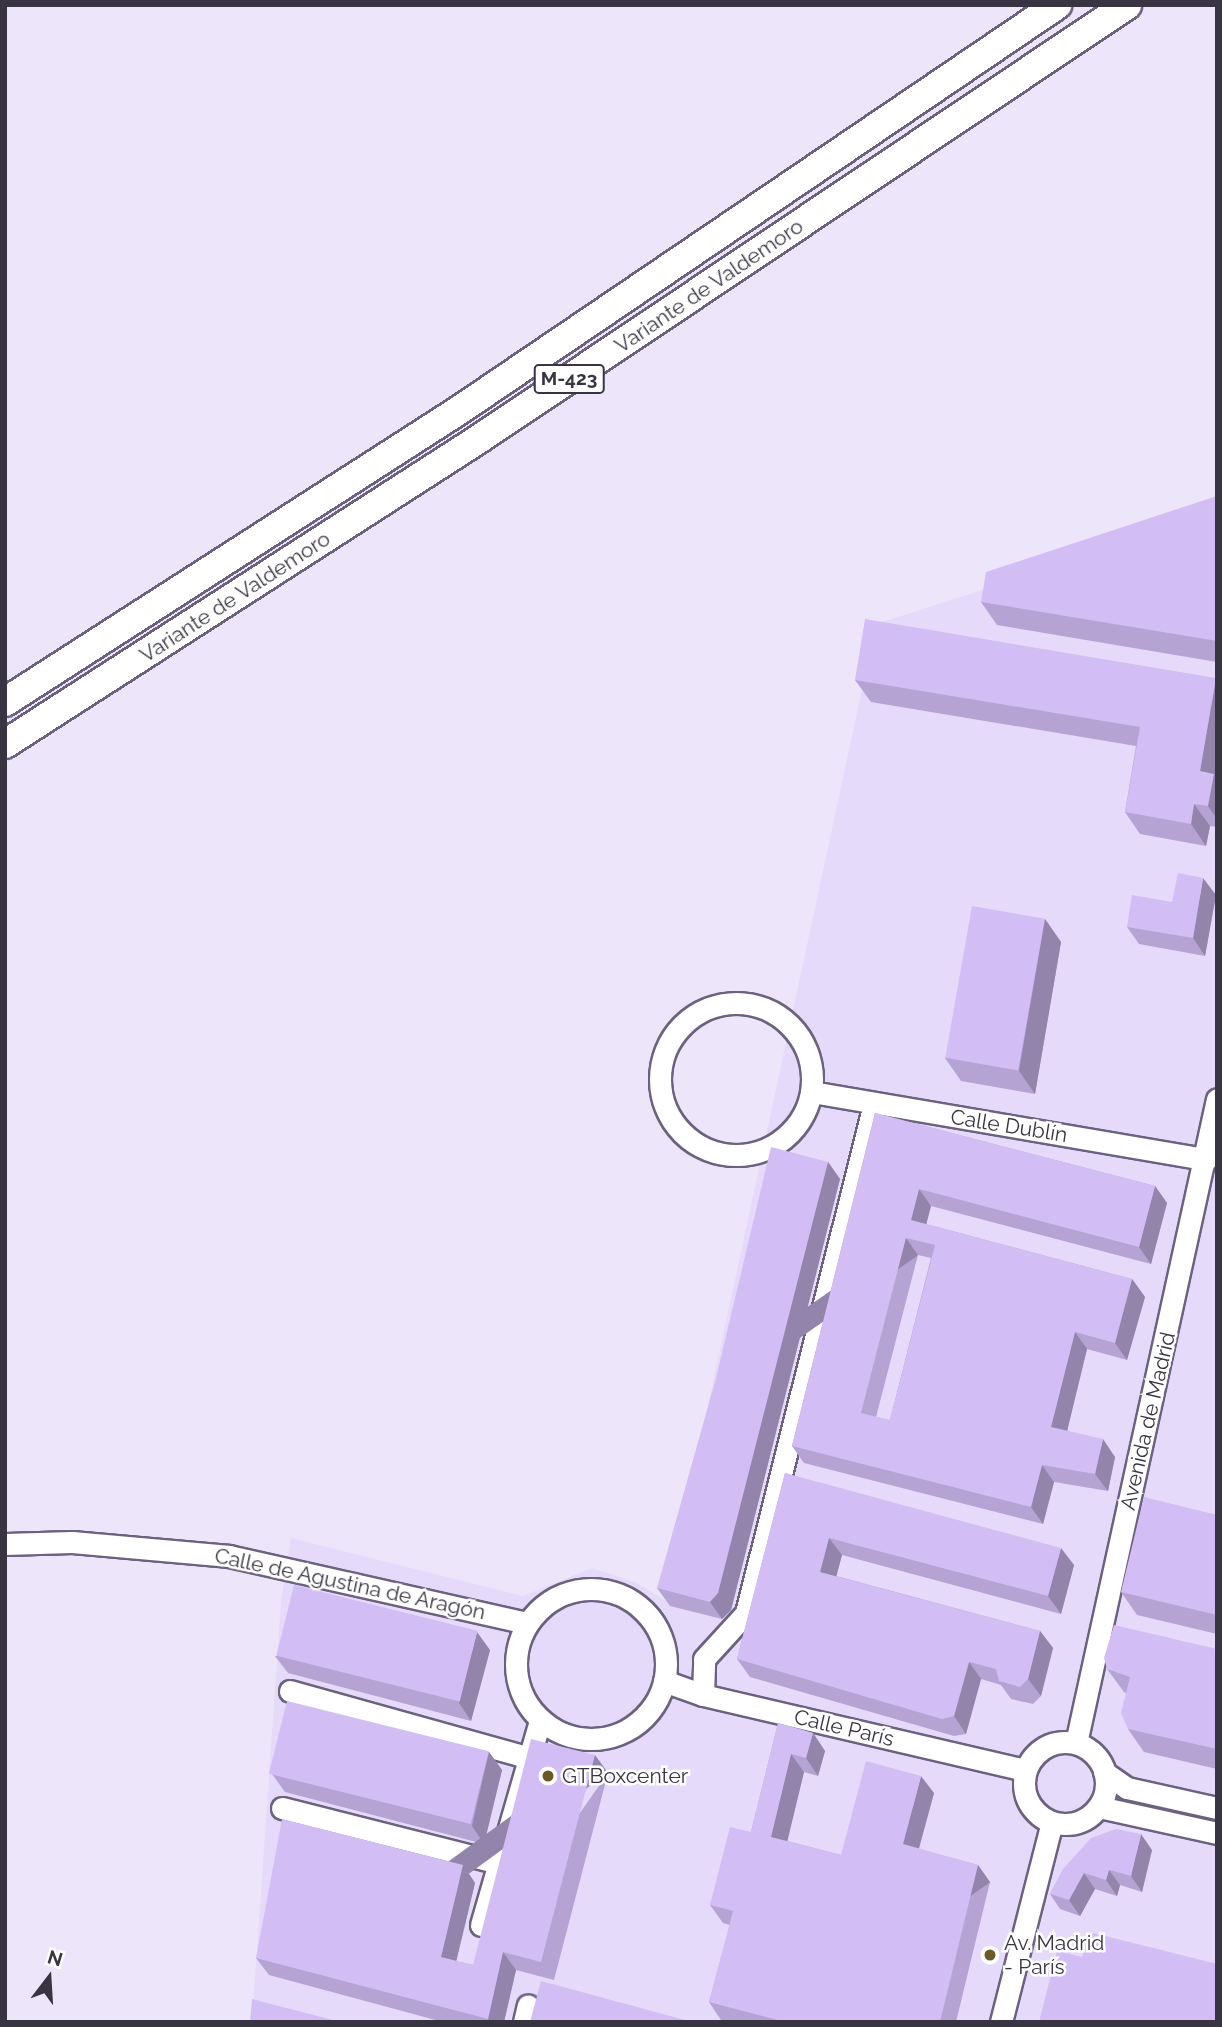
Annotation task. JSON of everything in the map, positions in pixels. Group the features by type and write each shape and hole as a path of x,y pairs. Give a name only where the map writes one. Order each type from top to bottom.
{"main road":[{"name":"Variante de Valdemoro","path":"5,702 458,411 1057,5"},
{"name":"Variante de Valdemoro","path":"5,744 479,439 1126,5"}],"street":[{"path":"731,1002 765,1008 793,1027 810,1057 812,1092 799,1123 782,1139 774,1146 741,1156 707,1150 678,1130 662,1101 660,1066 673,1035 698,1012 731,1002"},
{"name":"Calle Dublín","path":"812,1092 1206,1159"},
{"name":"Avenida de Madrid","path":"1076,1743 1217,1099"},
{"path":"703,1695 704,1659 746,1612 874,1104"},
{"path":"1131,1498 1155,1503"},
{"name":"Calle de Agustina de Aragón","path":"5,1544 85,1543 229,1556 527,1623"},
{"path":"609,1591 631,1600 648,1616 660,1635 666,1658 664,1681 642,1719 613,1735 580,1739 540,1720 526,1704 515,1663 527,1623 543,1605 574,1592 609,1591"},
{"path":"1103,1624 1128,1630"},
{"name":"Calle París","path":"664,1681 703,1695 1026,1770"},
{"path":"290,1691 526,1757"},
{"path":"481,1925 526,1757 540,1720"},
{"path":"1076,1743 1095,1755 1104,1772 1106,1784 1099,1807 1078,1822 1052,1822 1032,1809 1024,1792 1026,1770 1045,1746 1076,1743"},
{"path":"1104,1772 1127,1788 1217,1808"},
{"path":"1099,1807 1217,1833"},
{"path":"282,1808 496,1862"},
{"path":"1001,2022 1052,1822"}],"shaded area":[{"path":"1217,515 1217,2022 252,2022 281,1602 291,1538 523,1596 592,1568 637,1583 666,1601 876,624"}],"building":[{"path":"1217,496 1217,641 981,602 986,572"},
{"path":"865,619 1216,678 1200,771 1214,774 1208,806 1194,804 1191,824 1125,812 1140,727 855,680"},
{"path":"1178,873 1203,878 1193,938 1127,927 1132,895 1172,902"},
{"path":"972,906 1045,919 1018,1071 945,1058"},
{"path":"875,1113 1155,1186 1139,1247 919,1189 911,1220 1132,1279 1115,1343 1075,1332 1051,1427 1103,1439 1095,1474 1042,1465 1031,1507 792,1446","holes":["906,1238 935,1245 890,1420 861,1413"]},
{"path":"771,1147 828,1162 718,1593 710,1602 657,1588 716,1378"},
{"path":"785,1473 1061,1548 1048,1596 829,1538 820,1572 1040,1631 1028,1679 1020,1687 999,1681 996,1669 969,1662 954,1716 942,1719 737,1659"},
{"path":"1144,1497 1217,1515 1217,1615 1121,1592"},
{"path":"294,1585 477,1631 460,1702 276,1656"},
{"path":"1114,1625 1217,1649 1217,1749 1128,1729 1121,1713 1130,1677 1107,1669 1104,1658"},
{"path":"287,1701 489,1751 471,1824 269,1774"},
{"path":"778,1723 813,1733 806,1758 791,1754 771,1837 841,1855 866,1761 921,1776 903,1844 978,1865 940,2022 785,2022 709,2002 733,1911 710,1905 730,1827 751,1832"},
{"path":"531,1739 595,1755 541,1962 503,1952 488,2019 256,1958 282,1819 463,1865 441,1957 473,1965"},
{"path":"1116,1829 1141,1834 1131,1876 1109,1870 1106,1880 1084,1873 1069,1900 1050,1894 1064,1868 1091,1838"},
{"path":"1089,1932 1217,1964 1217,2022 1039,2022 1057,1951 1082,1957"},
{"path":"541,1981 685,2020 685,2022 530,2022"},
{"path":"252,1999 340,2022 250,2022"}],"place":[{"name":"GTBoxcenter","path":"548,1776"},
{"name":"Av. Madrid - París","path":"990,1955"}]}
